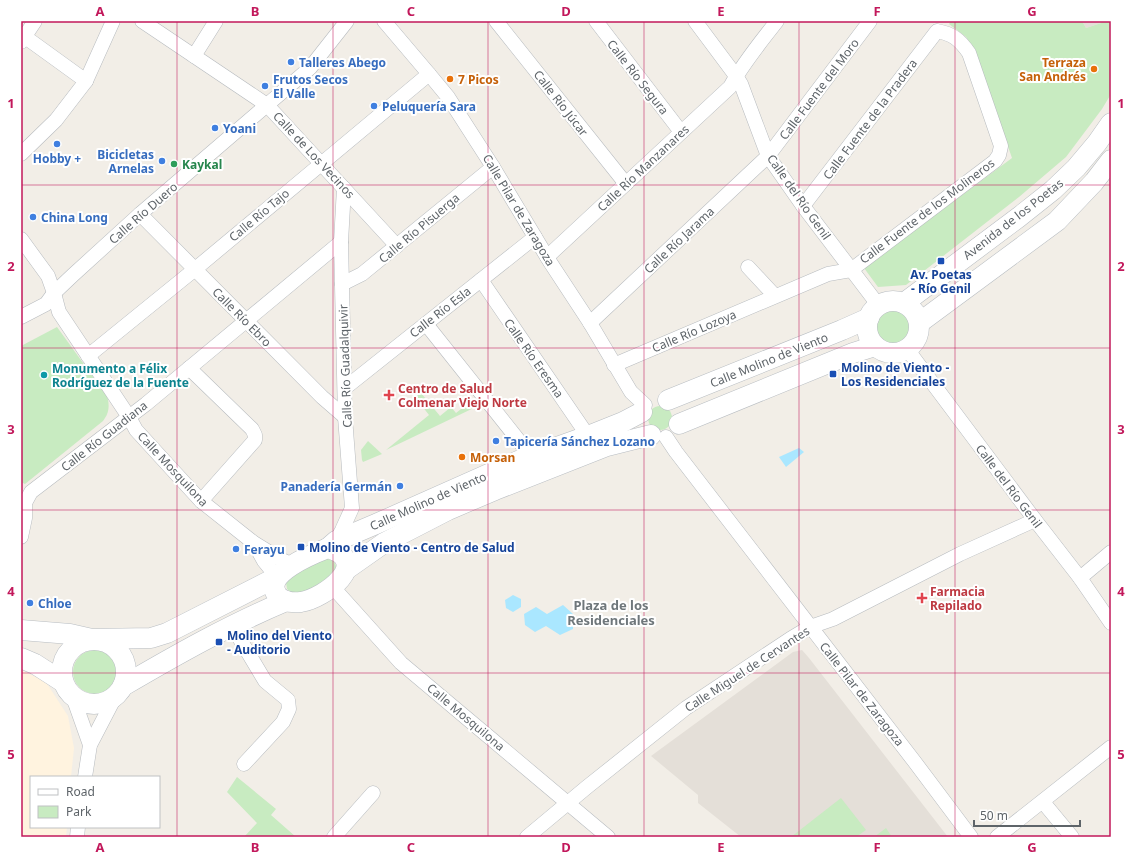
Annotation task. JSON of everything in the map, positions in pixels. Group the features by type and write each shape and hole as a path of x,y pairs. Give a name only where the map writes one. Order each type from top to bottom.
{"main road":[{"name":"Avenida de los Poetas","path":"904,303 1053,190 1076,168 1097,143 1111,123"},
{"name":"Avenida de los Poetas","path":"919,323 1057,221 1094,182 1111,160"},
{"path":"891,301 904,303 915,313 919,323 917,338 913,344 901,352 887,353 875,346 869,336 868,324 874,312 891,301"},
{"name":"Calle Molino de Viento","path":"668,400 806,345 874,312"},
{"name":"Calle Molino de Viento","path":"286,601 292,603 316,597 332,587 341,579 347,569 384,543 448,510 514,482 607,446 665,432 853,353 875,346"},
{"path":"662,398 668,400 673,403 679,412 680,418 665,432 643,428 641,417 643,408 650,401 656,399 662,398"},
{"name":"Calle Molino de Viento","path":"277,577 293,565 376,524 518,460 588,436 623,422 643,408"},
{"path":"332,545 344,556 347,563 347,569"},
{"path":"277,577 275,584 277,594 286,601"},
{"path":"68,689 62,674 62,665 70,650 80,643 92,639 151,638 167,633 277,577"},
{"path":"21,658 35,664 68,689 81,701 90,704 98,704 107,701 119,691 176,654 286,601"},
{"path":"21,630 70,634 102,640 111,644 118,650 126,667 126,677 119,691"}],"street":[{"path":"35,21 22,38 86,81"},
{"path":"21,154 56,120 86,81 114,21"},
{"name":"Calle de Los Vecinos","path":"142,21 267,105 397,246"},
{"path":"194,56 216,21"},
{"name":"Calle Río Duero","path":"21,317 46,304 54,294 140,214 310,68 347,21"},
{"name":"Calle Pilar de Zaragoza","path":"384,21 448,97 547,257 590,323 614,365 643,408"},
{"name":"Calle Río Júcar","path":"496,21 626,184"},
{"name":"Calle Río Segura","path":"596,21 681,132"},
{"name":"Calle del Río Genil","path":"695,21 741,84 768,156 851,270 874,312"},
{"name":"Calle Río Manzanares","path":"547,257 730,87 736,76 776,21"},
{"name":"Calle Fuente del Moro","path":"768,156 870,21"},
{"name":"Calle Fuente de la Pradera","path":"803,206 937,32"},
{"name":"Calle Fuente de los Molineros","path":"851,270 995,161 999,155 1001,146 969,53 962,43 953,36 937,32"},
{"name":"Calle Río Tajo","path":"88,356 194,270 429,74"},
{"name":"Calle Río Jarama","path":"590,323 768,156"},
{"name":"Calle Río Pisuerga","path":"342,284 362,274 492,167"},
{"name":"Calle Río Guadalquivir","path":"332,545 352,508 345,417 341,242 344,188"},
{"name":"Calle Río Ebro","path":"140,214 194,270 322,397 345,417"},
{"name":"Calle Río Esla","path":"345,388 535,237"},
{"name":"Calle Mosquilona","path":"21,239 48,276 59,312 129,417 136,430 200,501 254,543 280,560 293,565"},
{"name":"Calle Río Guadiana","path":"21,537 25,518 23,502 31,492 146,404 341,242"},
{"path":"748,266 775,296"},
{"name":"Calle Río Lozoya","path":"614,365 828,274 851,270"},
{"name":"Calle Río Eresma","path":"481,280 588,436"},
{"path":"426,324 531,456"},
{"name":"Calle del Río Genil","path":"907,349 1080,578 1111,622"},
{"path":"189,368 252,429 255,435 255,440 200,501"},
{"name":"Calle Pilar de Zaragoza","path":"665,432 676,452 971,837"},
{"name":"Calle Miguel de Cervantes","path":"527,837 686,708 790,639 810,627 832,619 960,554 1035,520"},
{"name":"Calle Mosquilona","path":"254,543 264,561 277,577"},
{"path":"1080,578 1111,552"},
{"name":"Calle Mosquilona","path":"332,587 401,663 608,837"},
{"path":"232,626 265,681 288,700 289,709 283,722 244,764"},
{"path":"68,689 90,745"},
{"path":"85,776 90,745 119,691"},
{"path":"997,837 1111,747"},
{"path":"334,837 373,793"},
{"path":"1043,802 1072,837"}],"shaded area":[{"path":"1082,21 1102,21 1101,23 1086,28"},
{"path":"802,650 948,837 741,837 698,803 698,795 651,756 793,652"},
{"path":"21,670 46,682 68,716 74,748 71,776 30,776 30,828 67,828 66,837 21,837"}],"green space":[{"path":"951,21 1082,21 1086,28 1101,23 1102,21 1111,21 1111,94 1102,109 1066,157 1019,197 906,285 878,287 864,268 1012,158 974,49 966,37 949,24"},
{"path":"890,310 896,310 900,311 907,317 910,327 909,334 903,341 896,344 890,344 886,343 879,337 876,330 876,324 877,320 883,313"},
{"path":"57,327 107,396 107,415 103,421 25,484 21,482 21,346"},
{"path":"421,393 440,416 451,407 456,413 475,398 480,405 386,450 429,415 415,397"},
{"path":"660,406 668,410 672,418 668,426 660,430 652,426 648,418 652,410"},
{"path":"368,441 382,454 363,462 361,450"},
{"path":"325,559 332,560 336,566 332,576 305,592 292,593 287,589 287,578"},
{"path":"95,650 107,654 113,660 117,672 113,684 107,690 95,694 83,690 77,684 73,672 77,660 83,654"},
{"path":"237,777 276,809 271,815 296,837 244,837 257,823 227,792"},
{"path":"841,798 866,830 856,837 791,837"},
{"path":"886,828 892,837 874,837"}],"water":[{"path":"799,448 804,452 786,467 779,457"},
{"path":"513,595 521,599 521,607 513,612 506,608 505,600"},
{"path":"563,605 573,614 573,629 560,635 546,626 535,632 525,625 524,614 536,607 547,614"}],"place":[{"name":"Talleres Abego","path":"291,62"},
{"name":"Terraza San Andrés","path":"1094,69"},
{"name":"7 Picos","path":"450,79"},
{"name":"Frutos Secos El Valle","path":"265,86"},
{"name":"Peluquería Sara","path":"374,106"},
{"name":"Yoani","path":"215,128"},
{"name":"Hobby +","path":"57,144"},
{"name":"Bicicletas Arnelas","path":"162,161"},
{"name":"Kaykal","path":"174,164"},
{"name":"China Long","path":"33,217"},
{"name":"Av. Poetas - Río Genil","path":"941,261"},
{"name":"Molino de Viento - Los Residenciales","path":"833,374"},
{"name":"Monumento a Félix Rodríguez de la Fuente","path":"44,375"},
{"name":"Centro de Salud Colmenar Viejo Norte","path":"389,395"},
{"name":"Tapicería Sánchez Lozano","path":"496,441"},
{"name":"Morsan","path":"462,457"},
{"name":"Panadería Germán","path":"400,486"},
{"name":"Molino de Viento - Centro de Salud","path":"301,547"},
{"name":"Ferayu","path":"236,549"},
{"name":"Farmacia Repilado","path":"922,598"},
{"name":"Chloe","path":"30,603"},
{"name":"Molino del Viento - Auditorio","path":"219,642"}],"district":[{"name":"Plaza de los Residenciales","path":"611,612"}]}
